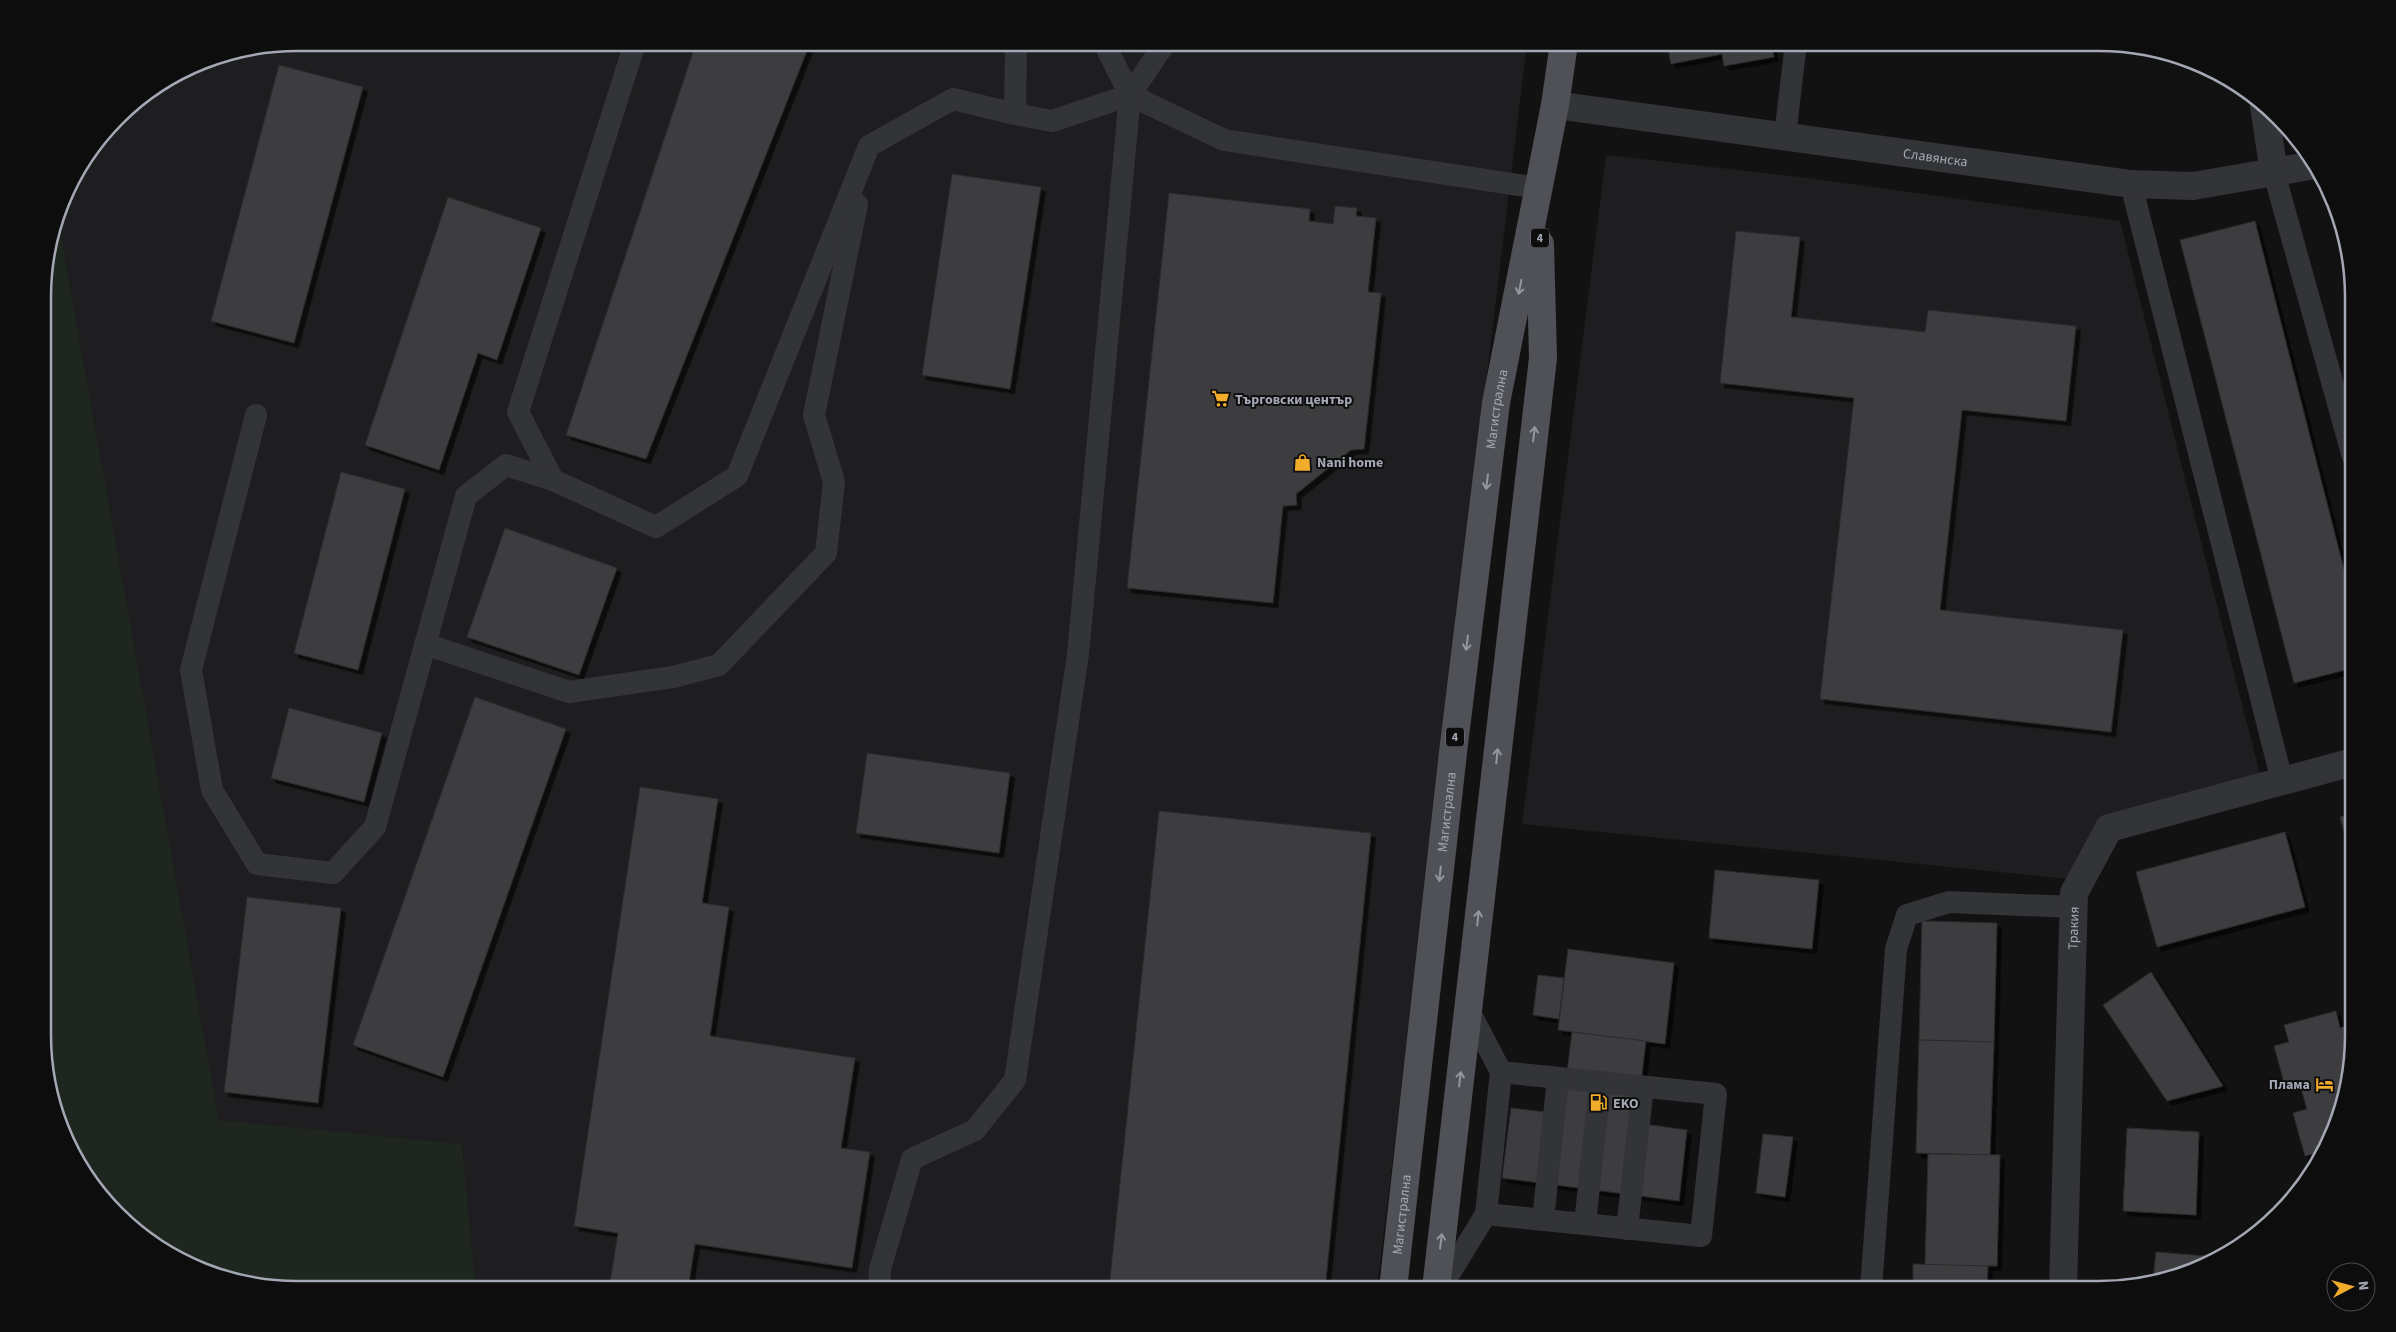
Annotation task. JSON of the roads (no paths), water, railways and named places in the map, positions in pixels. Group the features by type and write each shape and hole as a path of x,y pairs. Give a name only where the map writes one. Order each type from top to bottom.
{"main road":[{"name":"Магистрална","path":"1394,1281 1454,744 1496,403 1555,105 1563,51"},
{"name":"Магистрална","path":"1437,1281 1542,358 1539,188"}],"street":[{"name":"Славянска","path":"1555,105 2131,184 2192,186 2307,166"},
{"path":"2266,116 2274,172"},
{"name":"Тракия","path":"2063,1281 2074,893 2109,828 2345,764"}],"lane":[{"path":"553,480 518,412 632,51"},
{"path":"1015,114 1016,51"},
{"path":"1108,51 1130,95 1224,140 1539,188"},
{"path":"879,1281 880,1269 912,1159 975,1130 1015,1080 1078,654 1130,95 1159,51"},
{"path":"1785,136 1795,51"},
{"path":"256,415 191,670 212,790 257,864 334,873 376,826 466,496 506,465 553,480 656,527 737,476 869,146 953,99 1052,121 1130,95"},
{"path":"425,644 569,692 673,677 719,665 826,553 834,482 814,415 869,146"},
{"path":"2274,172 2345,429"},
{"path":"2131,184 2282,781"},
{"path":"1872,1281 1896,949 1907,915 1949,902 2074,907"},
{"path":"1445,1281 1486,1214 1501,1072 1468,1009"},
{"path":"1486,1214 1701,1236 1716,1094 1501,1072"},
{"path":"1543,1220 1558,1078"},
{"path":"1585,1224 1600,1082"},
{"path":"1627,1229 1643,1087"}],"place":[{"name":"Търговски център","path":"1221,399"},
{"name":"Nani home","path":"1303,462"},
{"name":"Плама","path":"2324,1084"},
{"name":"EKO","path":"1599,1103"}]}
